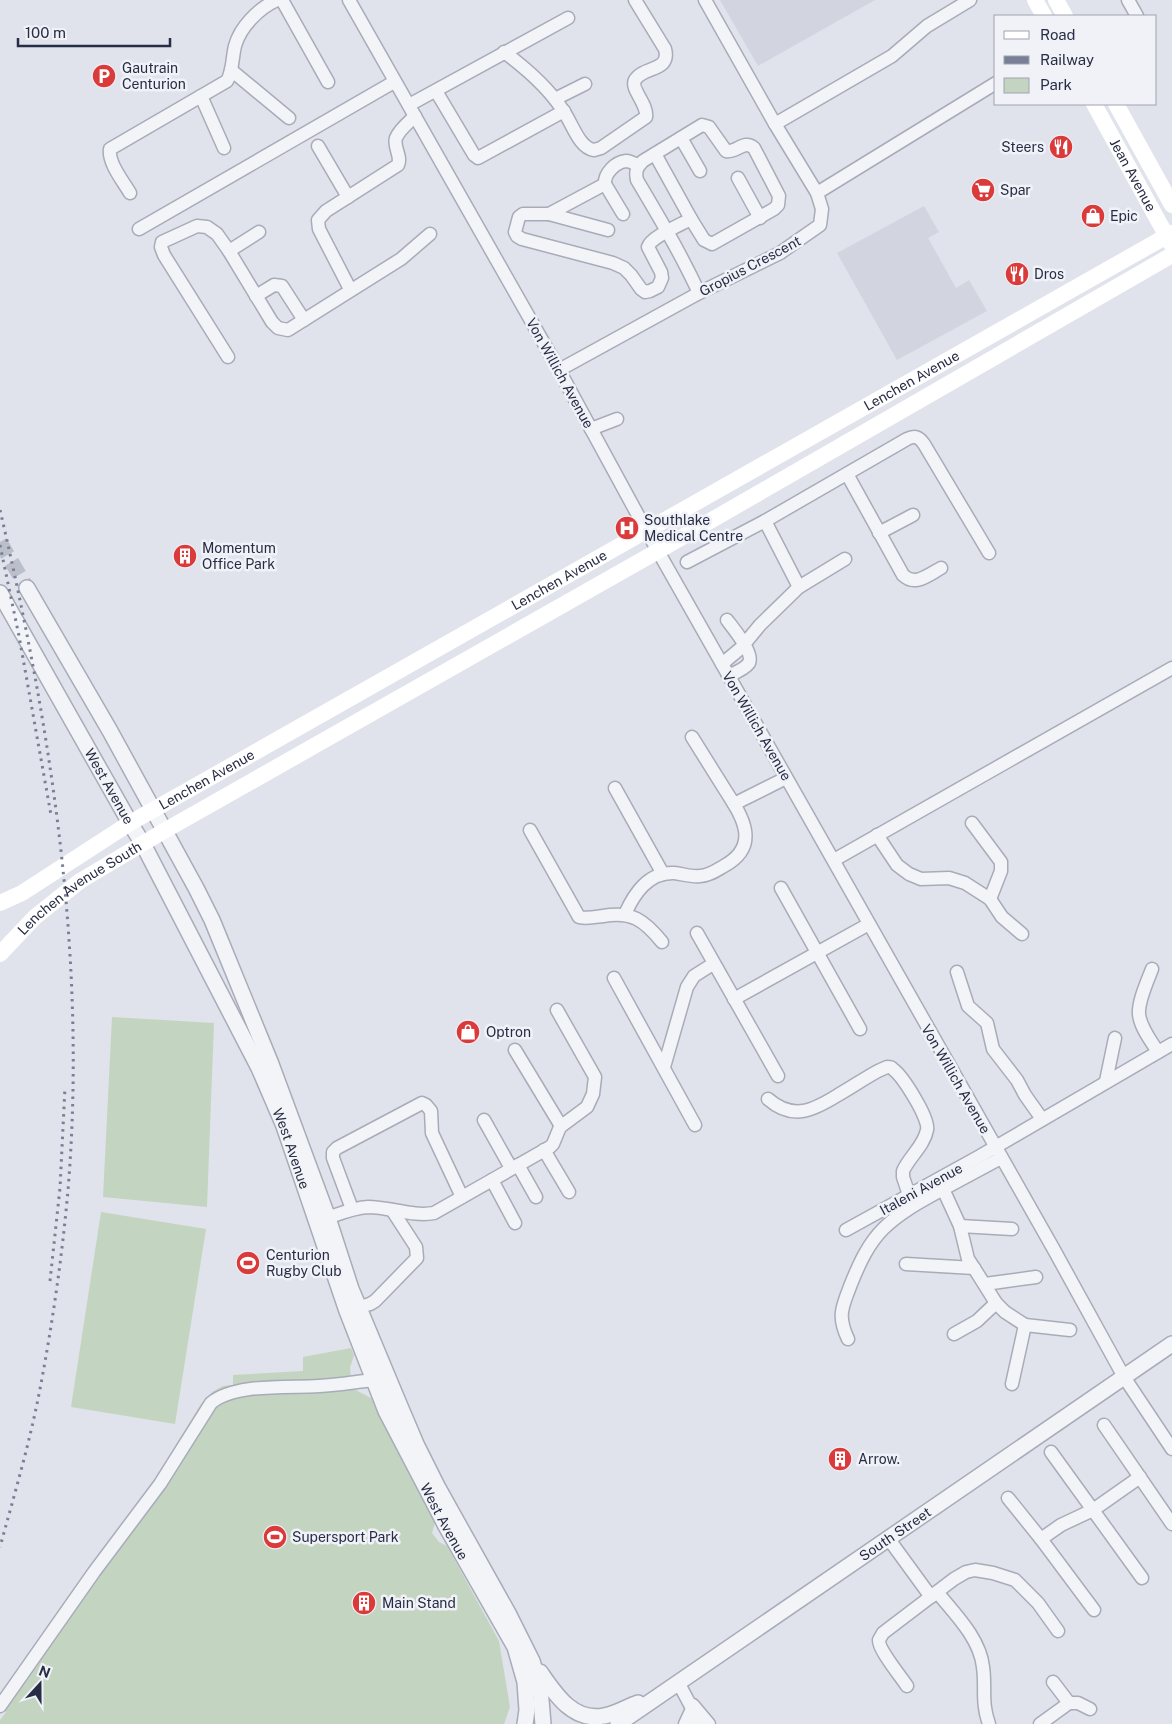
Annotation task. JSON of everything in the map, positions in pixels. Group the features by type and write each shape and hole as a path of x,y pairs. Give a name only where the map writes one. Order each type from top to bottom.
{"main road":[{"path":"1035,0 1043,15"},
{"path":"1056,0 1064,15"},
{"name":"Jean Avenue","path":"1095,105 1170,238"},
{"name":"Jean Avenue","path":"1117,105 1172,205"},
{"name":"Lenchen Avenue","path":"0,903 22,892 130,823 646,530 1170,238"},
{"name":"Lenchen Avenue","path":"164,831 658,551 1172,256"},
{"name":"Lenchen Avenue South","path":"0,954 35,917 80,881 164,831"}],"street":[{"name":"Von Willich Avenue","path":"348,0 559,370 646,530 834,860 1124,1377 1172,1449"},
{"path":"504,52 532,74 555,100 564,111 584,146 594,150 601,148 646,117 646,107 634,83 640,75 663,64 666,60 666,52 635,0"},
{"name":"Gropius Crescent","path":"559,370 699,293 780,253 820,225 822,214 817,193 775,124 705,0"},
{"path":"775,124 892,56 927,26 970,0"},
{"path":"1128,0 1136,15"},
{"path":"130,193 112,163 110,149 227,81 240,34 257,13 275,1 328,82"},
{"path":"350,289 319,229 317,222 319,218 326,211 398,165 400,160 396,138 412,111 436,91 568,18"},
{"path":"231,70 289,118"},
{"path":"139,229 394,82"},
{"path":"555,100 585,84"},
{"path":"817,193 994,84"},
{"path":"436,91 474,155 478,158 564,111"},
{"path":"200,96 224,148"},
{"path":"655,154 704,240 712,244 774,209 778,205 779,196 751,145 746,144 733,151 726,151 709,127 705,125 702,125 655,154 638,166 635,174 637,180 684,261 699,293"},
{"path":"681,138 700,171"},
{"path":"318,146 348,198"},
{"path":"623,214 605,184 605,175 624,161 638,166"},
{"path":"738,178 760,218"},
{"path":"549,214 605,184"},
{"path":"608,230 549,214 522,214 519,217 514,232 516,236 522,239 613,263 624,268 644,292 658,287 662,278 661,272 648,248 650,243 691,219"},
{"path":"228,357 164,255 161,247 162,242 192,227 206,227 217,234 272,322 278,328 288,330 350,289 401,259 430,234"},
{"path":"229,251 259,232"},
{"path":"256,296 274,285 282,286 304,320"},
{"path":"591,429 617,420"},
{"path":"687,562 765,521 914,436 918,437 924,444 989,553"},
{"path":"848,474 879,533 908,580 914,581 942,568"},
{"path":"879,533 913,515"},
{"path":"765,521 799,587"},
{"path":"722,664 799,587 844,559"},
{"name":"West Avenue","path":"27,588 110,731 212,920 275,1073 322,1219"},
{"name":"West Avenue","path":"0,593 143,844 259,1068 351,1289 353,1309 373,1380 386,1410 428,1493 512,1641 520,1661 525,1682 527,1710 525,1724"},
{"path":"727,620 744,644 750,659 748,664 728,676"},
{"path":"834,860 1172,668"},
{"path":"625,914 636,894 651,879 663,874 703,876 728,864 742,850 746,836 744,824 734,804 692,737"},
{"path":"734,804 786,778"},
{"path":"616,788 663,874"},
{"path":"972,823 1001,862 1001,871 990,899"},
{"path":"530,830 579,917 595,918 625,914 644,923 662,942"},
{"path":"877,835 897,865 909,874 921,878 943,877 957,879 990,899 1002,917 1022,934"},
{"path":"781,888 860,1029"},
{"path":"734,999 869,924"},
{"path":"696,932 778,1076"},
{"path":"664,1067 686,987 694,976 713,964"},
{"path":"1152,968 1140,1002 1139,1013 1142,1024 1158,1052"},
{"path":"957,972 968,1006 988,1023 993,1049 1017,1080 1042,1119"},
{"path":"614,978 695,1125"},
{"path":"322,1219 352,1209 370,1207 428,1214 444,1208 553,1144 561,1126 588,1107 595,1081 595,1077 557,1010"},
{"path":"1106,1081 1115,1038"},
{"path":"848,1339 842,1326 841,1310 852,1281 869,1247 883,1229 895,1218 998,1153 1042,1119 1172,1044"},
{"path":"515,1050 561,1126"},
{"path":"768,1099 782,1109 801,1112 810,1110 828,1102 878,1071 887,1067 894,1069 924,1115 928,1127 924,1139 903,1171 904,1182 909,1195"},
{"path":"352,1209 333,1158 333,1152 337,1148 422,1103 431,1111 432,1130 462,1197"},
{"path":"484,1120 536,1197"},
{"path":"544,1150 568,1192"},
{"name":"Italeni Avenue","path":"846,1230 909,1195 998,1153"},
{"path":"492,1180 515,1223"},
{"path":"943,1189 960,1226 968,1259 996,1303 1005,1312 1026,1325 1070,1330"},
{"path":"353,1309 375,1301 417,1258 416,1247 392,1210"},
{"path":"960,1226 1012,1228"},
{"path":"906,1264 974,1268"},
{"path":"985,1284 1036,1277"},
{"path":"954,1334 977,1321 996,1303"},
{"name":"West Avenue","path":"353,1309 438,1488 510,1615 532,1660 541,1693 543,1724"},
{"path":"1012,1384 1026,1325"},
{"name":"South Street","path":"618,1724 1172,1344"},
{"path":"0,1706 94,1572 160,1484 206,1408 211,1403 223,1395 245,1390 322,1386 373,1380"},
{"path":"1104,1425 1172,1524"},
{"path":"1052,1452 1142,1578"},
{"path":"1041,1539 1061,1525 1093,1510 1140,1477"},
{"path":"1008,1498 1094,1610"},
{"path":"888,1538 934,1594 966,1628 980,1653 983,1666 984,1706 989,1724"},
{"path":"908,1686 883,1651 879,1640 883,1633 966,1572 975,1570 1016,1580 1038,1603 1058,1631"},
{"path":"532,1660 558,1698 565,1705 584,1715 606,1716 663,1692"},
{"path":"678,1682 696,1718 695,1724"},
{"path":"1053,1682 1069,1703"},
{"path":"1040,1724 1069,1703 1078,1703 1090,1709"},
{"path":"684,1724 690,1705"},
{"path":"690,1705 694,1706 709,1724"}],"shaded area":[{"path":"720,0 875,0 758,66"},
{"path":"924,206 939,232 928,238 956,288 969,280 987,311 897,360 837,253"}],"green space":[{"path":"112,1017 214,1023 207,1207 103,1197"},
{"path":"101,1212 206,1229 175,1424 71,1407"},
{"name":"Supersport Park","path":"351,1348 354,1355 350,1368 352,1388 373,1399 435,1523 432,1533 439,1542 447,1546 499,1641 510,1707 504,1724 0,1724 0,1720 6,1712 0,1708 0,1698 65,1602 123,1526 154,1481 201,1404 212,1392 223,1386 233,1385 233,1375 303,1371 303,1357"}],"tunnel":[{"path":"0,542 27,588"}],"railway":[{"path":"0,510 19,594 49,763 61,848 69,933 73,1018 73,1104 68,1190 56,1292 35,1413 0,1547"},
{"path":"0,545 19,636 51,815"},
{"path":"50,1281 60,1188 65,1087"}],"place":[{"name":"Gautrain Centurion","path":"104,76"},
{"name":"Steers","path":"1061,147"},
{"name":"Spar","path":"983,190"},
{"name":"Epic","path":"1093,216"},
{"name":"Dros","path":"1017,274"},
{"name":"Southlake Medical Centre","path":"627,528"},
{"name":"Momentum Office Park","path":"185,556"},
{"name":"Optron","path":"468,1032"},
{"name":"Centurion Rugby Club","path":"248,1263"},
{"name":"Arrow.","path":"840,1459"},
{"name":"Supersport Park","path":"275,1537"},
{"name":"Main Stand","path":"364,1603"}]}
